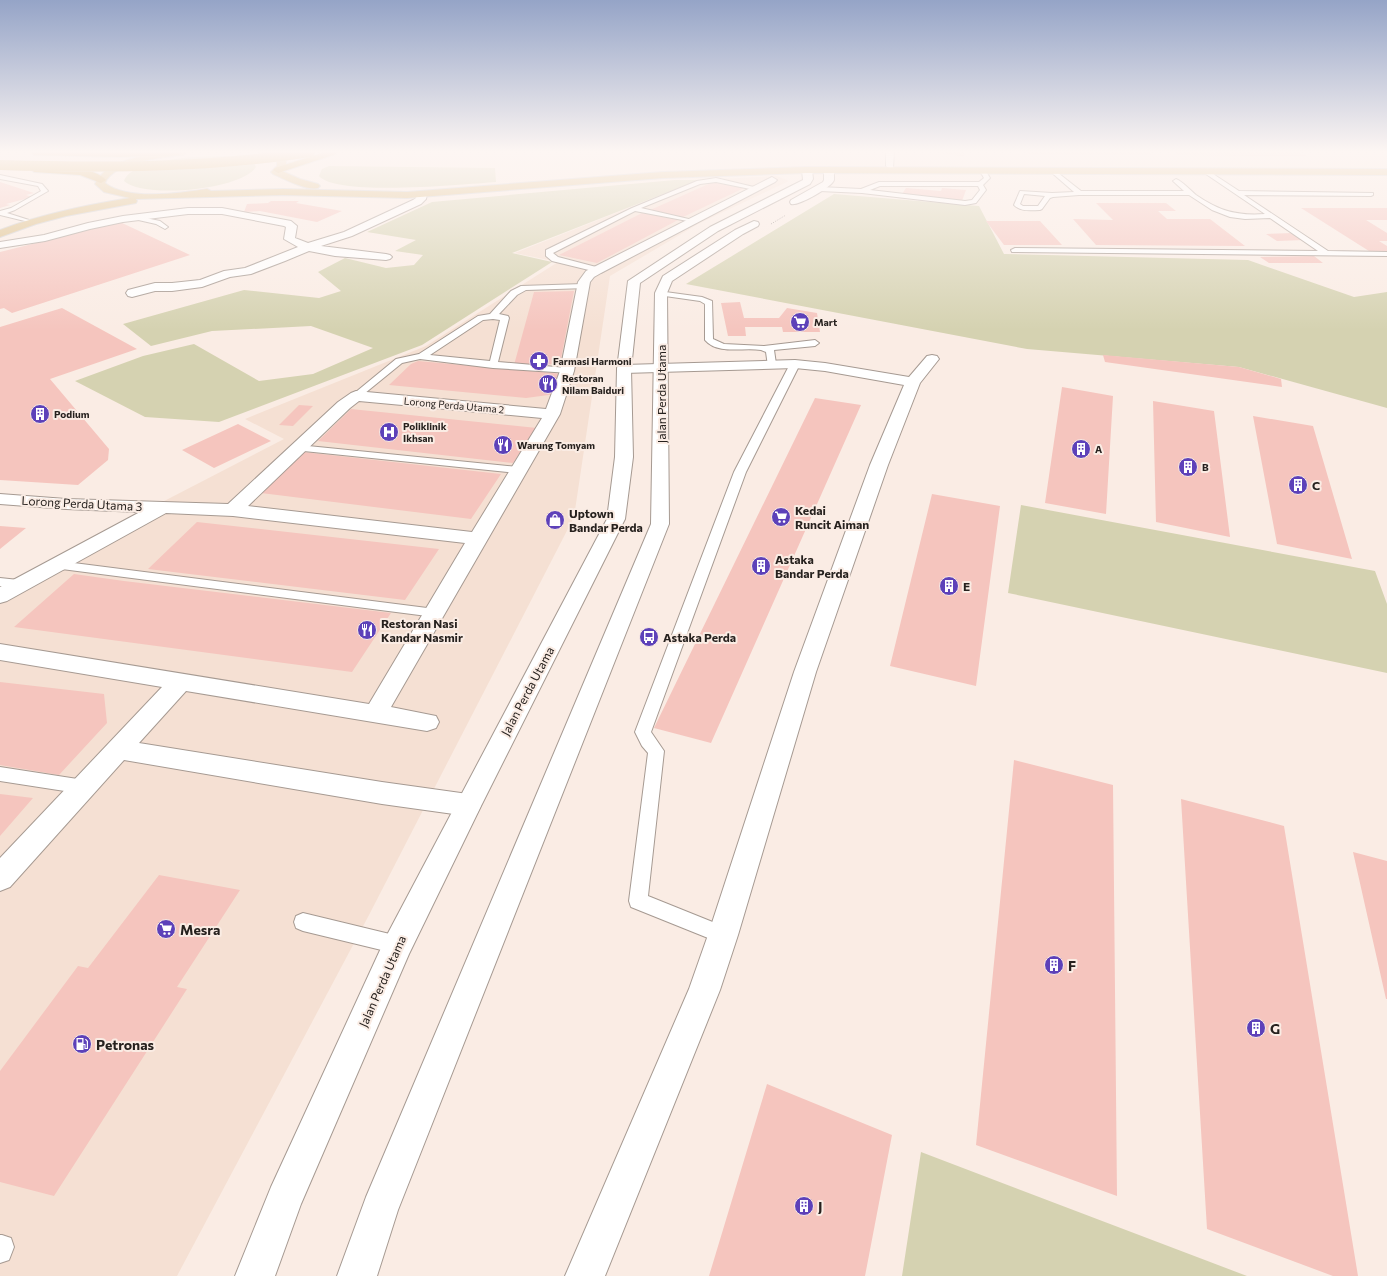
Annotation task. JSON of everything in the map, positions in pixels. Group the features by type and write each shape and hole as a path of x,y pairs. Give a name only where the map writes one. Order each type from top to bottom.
{"main road":[{"path":"0,234 49,212"},
{"path":"25,223 73,212"}],"street":[{"path":"0,245 45,238 88,226 169,212 193,212"},
{"path":"225,212 287,223 292,226 289,239 297,244 339,253 386,257"},
{"path":"132,293 154,287 172,287 202,283 228,274 247,271 281,259 308,247 348,234 396,212"},
{"path":"375,714 552,414 567,371 583,286 587,278 596,270 709,212"},
{"name":"Jalan Perda Utama","path":"255,1276 284,1200 398,944 468,805 616,520 624,457 624,369 634,281 714,229 749,212"},
{"path":"661,293 667,279 739,232 766,218"},
{"name":"Jalan Perda Utama","path":"357,1276 379,1210 660,524 661,293"},
{"path":"585,1276 704,990 723,935 805,672 879,465 913,382 932,359"},
{"path":"624,369 795,364 825,367 913,382"},
{"path":"233,510 344,405 356,396"},
{"name":"Lorong Perda Utama 2","path":"356,396 552,414"},
{"name":"Lorong Perda Utama 3","path":"0,499 66,504 233,510 478,539"},
{"path":"66,504 105,516 112,524 113,534"},
{"path":"0,596 164,507"},
{"path":"0,652 427,722"},
{"path":"0,878 180,682"},
{"path":"117,749 468,805"}],"lane":[{"path":"596,270 555,259 550,256 549,252 629,212"},
{"path":"646,212 691,221"},
{"path":"1224,212 1240,217 1272,216"},
{"path":"1265,212 1326,253"},
{"path":"0,213 25,223"},
{"path":"136,218 158,222 165,227"},
{"path":"1014,250 1387,254"},
{"path":"493,316 514,293 524,288 583,286"},
{"path":"661,293 702,299 709,303 709,340 714,345 724,347 758,346 765,348 770,351 770,364"},
{"path":"356,396 399,361 422,356 481,318 493,316 505,318 493,365"},
{"path":"765,348 815,343"},
{"path":"422,356 493,365 567,371"},
{"path":"723,935 638,902 656,751 648,742 643,732 740,472 795,364"},
{"path":"298,448 518,470"},
{"path":"58,565 435,613"},
{"path":"0,582 23,584"},
{"path":"0,774 84,787"},
{"path":"303,922 398,944"}],"shaded area":[{"path":"411,212 618,212 512,253 552,262 422,345 219,422 145,417 75,381 143,356 194,344 259,381 313,374 373,348 311,326 212,331 151,346 123,324 244,290 319,298 341,291 318,272 345,258 386,268 414,265 423,255 395,251 416,240 367,232"},
{"path":"619,212 724,212 700,223 610,276 574,517 369,915 177,1276 0,1276 0,586 284,439 245,419 426,346 558,262 515,253"},
{"path":"805,212 982,212 1004,254 1248,260 1354,297 1387,292 1387,408 1239,367 1027,349 686,284"},
{"path":"1021,505 1375,571 1387,604 1387,673 1008,593"},
{"path":"921,1152 1247,1276 902,1276"}],"building":[{"path":"263,212 341,212 317,222"},
{"path":"651,212 695,212 681,218"},
{"path":"1105,212 1159,212 1167,219 1210,219 1245,246 1096,245 1073,219 1113,220"},
{"path":"1307,212 1387,212 1387,220 1366,220 1387,233 1387,241 1379,241 1387,246 1387,251 1369,251"},
{"path":"642,213 678,220 597,263 559,255"},
{"path":"986,221 1040,221 1062,245 1004,245"},
{"path":"120,222 190,255 12,313 4,308 0,309 0,252"},
{"path":"1293,233 1304,240 1277,241 1266,234"},
{"path":"1314,256 1323,263 1269,263 1260,257"},
{"path":"574,291 560,364 514,365 534,292"},
{"path":"740,302 744,318 779,318 787,308 817,313 820,332 783,332 782,327 745,327 746,336 728,336 721,303"},
{"name":"Podium","path":"62,308 137,349 50,379 109,449 108,460 78,485 0,480 0,327"},
{"path":"1103,355 1239,367 1281,379 1282,387 1105,362"},
{"path":"418,361 563,374 556,394 526,398 389,385 411,364"},
{"name":"A","path":"1062,387 1113,396 1106,514 1045,503"},
{"name":"Astaka Bandar Perda","path":"815,398 861,405 711,743 654,728"},
{"name":"B","path":"1153,401 1214,411 1230,537 1156,522"},
{"path":"299,405 313,406 293,426 279,425"},
{"path":"351,409 537,428 513,463 318,441"},
{"name":"C","path":"1253,416 1313,426 1352,559 1277,544"},
{"path":"238,424 271,441 214,468 182,450"},
{"path":"303,452 501,474 471,519 261,493"},
{"name":"E","path":"932,494 1000,506 976,686 890,666"},
{"path":"197,522 439,549 405,600 148,569"},
{"path":"0,526 26,528 0,549"},
{"path":"74,574 391,613 352,672 14,627"},
{"path":"0,682 104,694 107,723 59,775 0,765"},
{"name":"F","path":"1014,760 1113,785 1117,1196 976,1145"},
{"path":"0,794 33,798 0,836"},
{"name":"G","path":"1181,799 1284,826 1358,1276 1333,1276 1207,1229"},
{"path":"1353,852 1387,861 1387,999 1386,999"},
{"path":"159,875 240,890 177,987 187,989 54,1196 0,1182 0,1071 78,966 88,968"},
{"name":"J","path":"767,1084 892,1135 865,1276 709,1276"}],"place":[{"name":"Mart","path":"800,322"},
{"name":"Farmasi Harmoni","path":"539,361"},
{"name":"Restoran Nilam Baiduri","path":"548,384"},
{"name":"Podium","path":"40,414"},
{"name":"Poliklinik Ikhsan","path":"389,432"},
{"name":"Warung Tomyam","path":"503,445"},
{"name":"A","path":"1081,449"},
{"name":"B","path":"1188,467"},
{"name":"C","path":"1298,485"},
{"name":"Kedai Runcit Aiman","path":"781,517"},
{"name":"Uptown Bandar Perda","path":"555,520"},
{"name":"Astaka Bandar Perda","path":"761,566"},
{"name":"E","path":"949,586"},
{"name":"Restoran Nasi Kandar Nasmir","path":"367,630"},
{"name":"Astaka Perda","path":"649,637"},
{"name":"Mesra","path":"166,929"},
{"name":"F","path":"1054,965"},
{"name":"G","path":"1256,1028"},
{"name":"Petronas","path":"82,1044"},
{"name":"J","path":"804,1206"}]}
